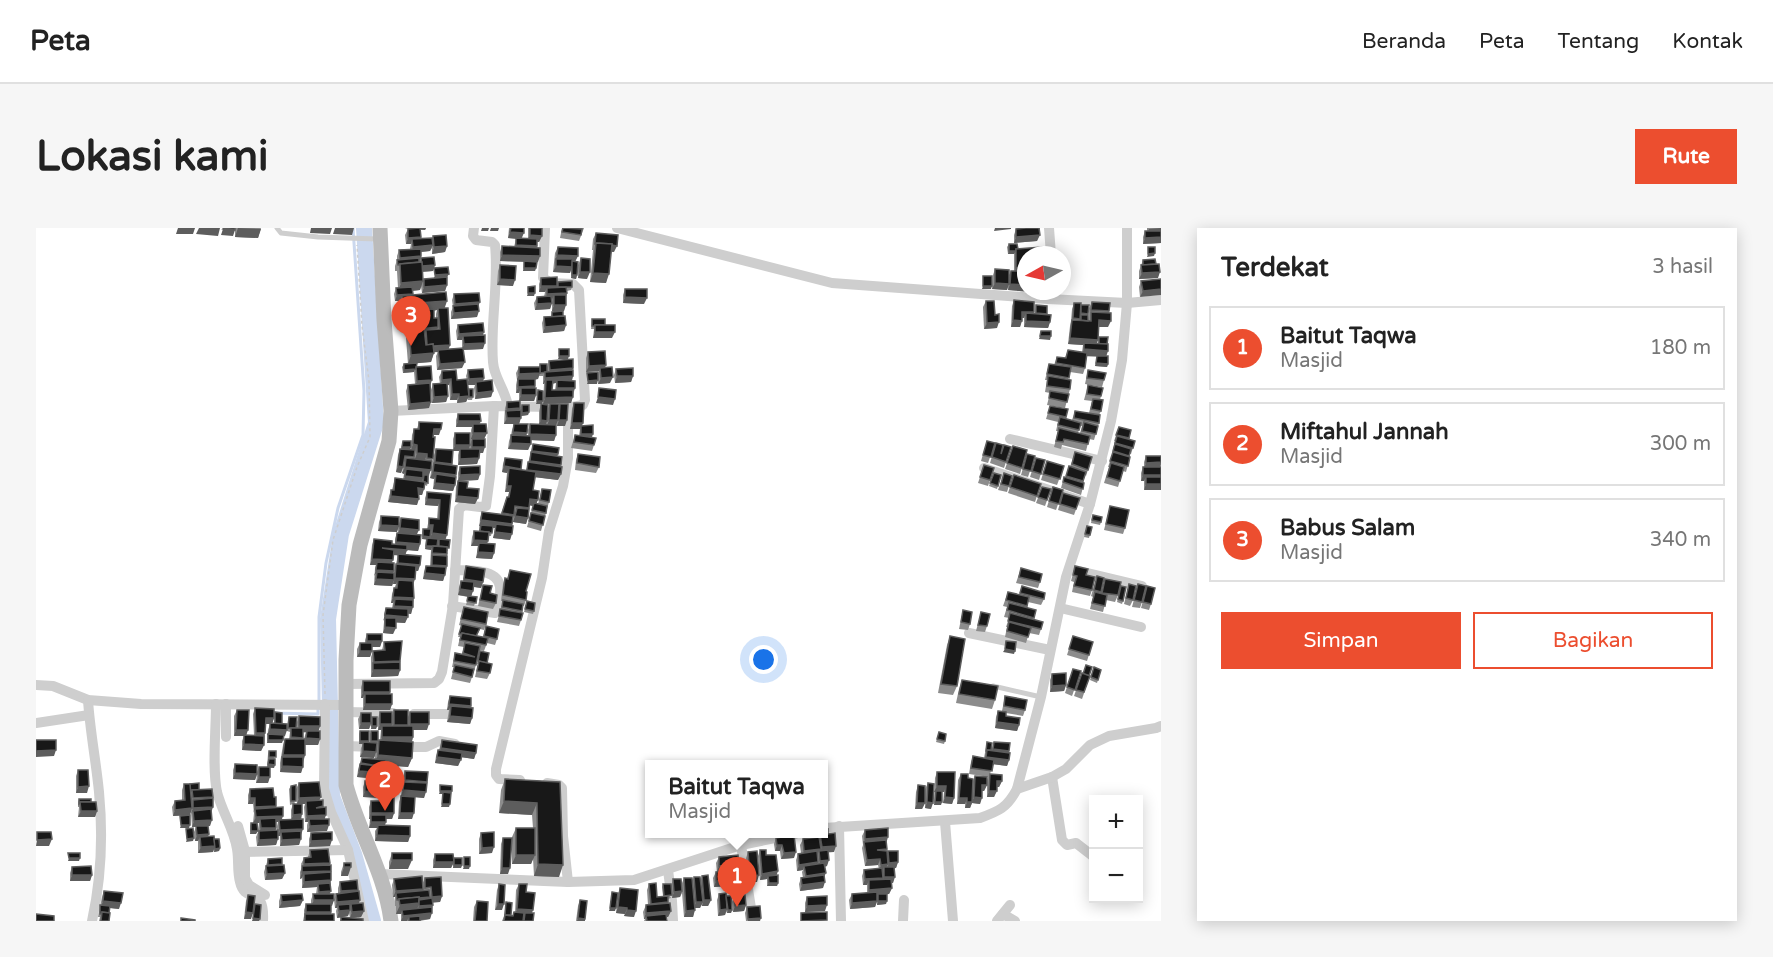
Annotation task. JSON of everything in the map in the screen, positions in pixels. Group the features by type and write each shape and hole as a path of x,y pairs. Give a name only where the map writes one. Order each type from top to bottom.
{"street":[{"path":"474,228 474,239 492,242 495,245 493,362 494,372 503,387 508,406"},
{"path":"392,411 494,406 577,407 583,405 585,400 579,290 573,284 551,283 543,278 545,228"},
{"path":"617,228 832,283 1017,293"},
{"path":"1049,228 1050,246"},
{"path":"828,827 945,822 980,818 1010,803 1017,789 1041,697 1069,569 1090,504 1111,421 1122,360 1128,303 1127,228"},
{"path":"378,235 392,411 389,441 360,545 349,605 344,707 346,785 351,805 380,874 390,921"},
{"path":"1071,297 1128,303 1161,300"},
{"path":"346,684 434,683 439,679 452,606 459,509 464,505 486,506 494,406"},
{"path":"568,407 568,458 563,486 549,531 542,578 496,769 496,776 500,779 561,786 568,882"},
{"path":"1010,439 1102,461"},
{"path":"984,468 1090,504"},
{"path":"1069,569 1142,586"},
{"path":"452,606 495,613 498,611 500,587 496,578 488,573 455,570"},
{"path":"1060,608 1141,627"},
{"path":"969,633 1050,650"},
{"path":"36,685 53,687 88,700 141,704 220,709 322,704 447,714"},
{"path":"88,700 101,826 98,894 92,921"},
{"path":"322,704 324,789 331,812 348,850 364,921"},
{"path":"220,709 226,737"},
{"path":"220,709 219,791 242,852 245,878 249,885 267,896 269,921"},
{"path":"36,723 89,715"},
{"path":"1017,789 1052,777 1066,769 1090,745 1109,736 1161,726"},
{"path":"345,746 426,747 439,741 464,746"},
{"path":"1052,777 1062,840 1067,845 1076,843 1089,853"},
{"path":"945,822 953,921"},
{"path":"839,826 842,921"},
{"path":"380,874 568,882 634,880 741,845 775,838"},
{"path":"741,845 751,908"},
{"path":"242,852 348,850"},
{"path":"242,852 239,880 245,892 263,903 263,921"},
{"path":"668,870 672,921"},
{"path":"903,921 904,900"},
{"path":"1010,905 1000,918 1015,921"}],"lane":[{"path":"277,228 281,233 356,239 378,235"},
{"path":"986,685 1041,697"}],"path":[{"path":"322,704 323,615 333,540 357,467 370,437 369,381 362,326 356,239"}],"building":[{"path":"420,228 421,237 408,238 408,229"},
{"path":"511,228 524,228 524,233 510,232"},
{"path":"530,228 542,228 542,236 530,235"},
{"path":"563,228 582,229 581,235 562,232"},
{"path":"1039,228 1040,235 1016,237 1016,229"},
{"path":"1145,231 1161,231 1161,237 1145,238"},
{"path":"596,233 618,235 617,246 595,244"},
{"path":"446,235 447,246 434,247 433,236"},
{"path":"432,238 433,245 413,247 412,239"},
{"path":"516,238 537,239 537,246 516,245"},
{"path":"596,243 612,244 609,274 593,273"},
{"path":"1009,244 1017,244 1016,251 1009,251"},
{"path":"502,246 540,248 540,256 502,255"},
{"path":"558,247 578,248 578,256 557,255"},
{"path":"1148,247 1155,247 1155,253 1148,254"},
{"path":"421,249 421,256 400,258 399,250"},
{"path":"434,257 435,265 422,266 421,258"},
{"path":"419,258 419,262 398,265 397,260"},
{"path":"581,258 590,259 590,272 580,272"},
{"path":"556,259 573,259 572,267 556,266"},
{"path":"1155,259 1156,264 1143,265 1143,260"},
{"path":"524,261 537,262 536,268 524,268"},
{"path":"572,261 578,262 577,275 572,275"},
{"path":"422,262 423,281 401,283 400,264"},
{"path":"1159,264 1160,272 1142,273 1141,265"},
{"path":"500,265 516,266 515,280 500,279"},
{"path":"448,267 449,274 435,275 434,268"},
{"path":"995,269 1009,270 1009,284 995,283"},
{"path":"1011,271 1017,271 1017,284 1010,284"},
{"path":"983,276 992,276 992,286 983,286"},
{"path":"447,277 447,285 424,287 424,279"},
{"path":"557,277 557,286 541,286 541,278"},
{"path":"1161,279 1161,289 1143,291 1141,281"},
{"path":"572,281 572,287 558,287 558,282"},
{"path":"535,286 535,293 528,293 528,287"},
{"path":"412,287 413,294 397,295 396,288"},
{"path":"566,287 567,293 547,294 547,288"},
{"path":"625,289 647,289 647,298 625,297"},
{"path":"446,292 447,301 403,304 402,296"},
{"path":"479,293 480,302 455,304 454,294"},
{"path":"554,295 566,295 566,305 554,305"},
{"path":"551,296 552,303 537,304 537,297"},
{"path":"1014,300 1034,302 1034,312 1022,312 1022,321 1013,320"},
{"path":"986,301 994,301 995,315 999,314 999,322 987,323"},
{"path":"1092,302 1110,303 1109,311 1091,310"},
{"path":"1074,303 1081,303 1080,319 1073,318"},
{"path":"478,304 479,311 454,313 453,306"},
{"path":"1036,305 1047,306 1047,314 1036,313"},
{"path":"1081,305 1089,305 1088,314 1081,313"},
{"path":"438,308 448,308 450,345 427,345 426,330 440,329"},
{"path":"434,309 434,318 438,318 438,327 419,329 418,319 411,319 410,311"},
{"path":"563,311 563,316 552,317 552,312"},
{"path":"1091,312 1111,313 1111,321 1099,320 1098,340 1070,338 1072,320 1091,321"},
{"path":"1026,313 1051,315 1050,322 1026,321"},
{"path":"1081,315 1088,315 1088,321 1081,320"},
{"path":"565,316 566,325 545,327 544,317"},
{"path":"592,319 605,319 605,325 592,326"},
{"path":"483,323 484,332 459,334 458,325"},
{"path":"595,325 615,325 615,332 595,332"},
{"path":"424,328 426,345 433,344 434,353 411,355 409,329"},
{"path":"1041,331 1051,331 1051,336 1040,336"},
{"path":"485,335 485,343 464,344 463,336"},
{"path":"1099,337 1108,337 1107,344 1099,344"},
{"path":"1084,343 1108,344 1108,351 1084,349"},
{"path":"463,348 465,362 440,364 438,350"},
{"path":"559,349 569,349 569,356 559,356"},
{"path":"1068,350 1087,353 1085,368 1056,363 1057,357 1066,358"},
{"path":"605,351 606,365 589,366 588,352"},
{"path":"1097,356 1108,356 1108,364 1096,363"},
{"path":"573,359 573,368 550,370 549,361"},
{"path":"417,363 416,369 404,370 404,364"},
{"path":"540,364 547,364 547,372 540,373"},
{"path":"1049,364 1071,367 1069,378 1047,374"},
{"path":"431,366 432,380 417,381 416,367"},
{"path":"519,367 540,367 540,373 519,374"},
{"path":"612,367 613,377 601,378 600,368"},
{"path":"633,368 633,376 617,376 616,369"},
{"path":"483,369 484,378 469,379 468,370"},
{"path":"456,370 457,380 467,379 469,396 459,397 459,394 452,394 451,379 442,380 442,371"},
{"path":"573,370 573,376 545,378 545,372"},
{"path":"1088,370 1106,373 1104,380 1087,378"},
{"path":"598,372 598,380 588,381 587,373"},
{"path":"1048,376 1071,380 1070,389 1047,386"},
{"path":"518,379 535,379 535,386 518,387"},
{"path":"492,380 493,391 477,393 476,382"},
{"path":"546,380 553,380 552,390 573,390 573,397 545,398"},
{"path":"557,380 575,381 575,388 557,388"},
{"path":"430,383 431,402 410,404 408,385"},
{"path":"447,383 448,396 434,397 433,384"},
{"path":"1088,385 1103,388 1101,396 1087,394"},
{"path":"521,388 536,388 536,395 521,395"},
{"path":"599,388 616,390 615,399 598,397"},
{"path":"469,389 473,389 473,397 469,397"},
{"path":"538,390 543,391 543,401 537,401"},
{"path":"1050,391 1069,394 1067,402 1049,398"},
{"path":"1093,399 1103,400 1101,411 1091,409"},
{"path":"520,401 520,408 507,409 507,402"},
{"path":"574,403 584,403 583,423 572,423"},
{"path":"541,404 548,405 547,421 541,420"},
{"path":"550,404 559,404 558,420 549,420"},
{"path":"560,404 568,404 567,420 559,420"},
{"path":"522,405 529,405 529,412 522,413"},
{"path":"1050,406 1068,409 1066,417 1048,413"},
{"path":"521,410 521,418 507,418 506,411"},
{"path":"1075,411 1100,415 1099,423 1074,418"},
{"path":"458,414 480,414 481,421 458,421"},
{"path":"1060,417 1081,423 1079,430 1058,425"},
{"path":"419,422 442,423 441,429 434,429 433,459 427,458 427,454 417,453 417,445 413,444 414,429 419,429"},
{"path":"1084,422 1098,426 1096,434 1082,431"},
{"path":"473,424 486,424 487,433 473,433"},
{"path":"514,424 528,424 527,433 513,432"},
{"path":"530,424 556,425 556,435 530,434"},
{"path":"593,425 593,434 581,434 581,426"},
{"path":"1119,427 1131,430 1129,438 1116,435"},
{"path":"1059,428 1090,436 1088,444 1064,439 1063,442 1056,441"},
{"path":"455,433 470,433 470,445 455,445"},
{"path":"511,435 531,436 531,444 511,443"},
{"path":"575,435 596,438 594,445 574,442"},
{"path":"1117,436 1135,441 1133,448 1115,443"},
{"path":"472,439 485,439 485,447 472,447"},
{"path":"403,441 411,441 411,447 402,447"},
{"path":"987,441 995,443 991,457 983,455"},
{"path":"996,443 1003,445 1001,454 1004,445 1011,447 1006,462 992,457"},
{"path":"533,444 559,448 558,454 532,451"},
{"path":"1115,444 1131,449 1129,456 1113,451"},
{"path":"1013,446 1027,450 1022,468 1007,463"},
{"path":"400,449 415,450 414,457 405,456 403,467 398,466"},
{"path":"436,449 453,450 452,464 435,462"},
{"path":"460,449 480,449 479,458 460,459"},
{"path":"531,452 562,457 561,465 530,461"},
{"path":"1075,452 1092,457 1088,470 1072,464"},
{"path":"1113,452 1130,457 1128,466 1110,461"},
{"path":"578,454 600,457 599,467 577,463"},
{"path":"1027,454 1035,456 1031,471 1023,469"},
{"path":"1146,456 1161,456 1161,462 1146,463"},
{"path":"406,458 432,461 431,470 405,467"},
{"path":"505,458 522,460 521,469 504,466"},
{"path":"1036,458 1045,460 1041,474 1032,471"},
{"path":"1047,461 1064,466 1060,479 1043,474"},
{"path":"528,462 562,467 561,474 527,470"},
{"path":"434,463 457,466 456,475 433,472"},
{"path":"1111,463 1124,467 1120,481 1107,477"},
{"path":"984,465 994,468 990,480 980,477"},
{"path":"480,466 480,474 460,475 460,467"},
{"path":"1069,466 1086,472 1083,481 1066,476"},
{"path":"1143,467 1161,467 1161,475 1143,475"},
{"path":"509,468 536,472 533,490 539,491 538,500 530,499 529,508 515,506 514,515 502,513 511,486 507,486"},
{"path":"406,469 423,471 423,478 405,476"},
{"path":"994,473 1001,475 998,486 990,483"},
{"path":"1004,473 1012,476 1009,486 1001,484"},
{"path":"436,474 456,477 455,485 435,483"},
{"path":"424,475 428,475 428,483 423,482"},
{"path":"1014,475 1041,484 1037,496 1010,487"},
{"path":"1064,477 1084,483 1083,489 1063,482"},
{"path":"1146,477 1161,477 1161,484 1146,484"},
{"path":"395,478 425,482 424,489 418,488 419,499 391,496"},
{"path":"458,481 468,482 467,488 479,489 478,498 457,496"},
{"path":"1042,487 1051,489 1047,500 1038,497"},
{"path":"1053,487 1063,490 1059,504 1049,501"},
{"path":"542,489 551,490 549,502 540,500"},
{"path":"427,492 451,494 447,535 432,533 433,525 429,525 429,518 439,519 440,500 427,499"},
{"path":"1063,493 1080,498 1076,509 1060,504"},
{"path":"534,503 547,506 546,513 532,510"},
{"path":"1110,506 1129,510 1125,528 1106,524"},
{"path":"517,508 529,509 528,518 515,516"},
{"path":"482,512 513,516 512,524 481,520"},
{"path":"531,513 545,516 543,525 529,521"},
{"path":"1093,515 1102,517 1101,522 1092,520"},
{"path":"381,516 399,517 399,526 381,525"},
{"path":"401,518 419,520 419,530 400,528"},
{"path":"496,524 513,526 512,534 495,532"},
{"path":"481,525 493,526 492,533 480,531"},
{"path":"1087,526 1092,527 1090,535 1085,534"},
{"path":"423,529 431,529 430,537 423,536"},
{"path":"474,531 489,532 488,541 474,540"},
{"path":"397,533 421,535 420,544 396,542"},
{"path":"427,538 438,539 437,546 426,546"},
{"path":"374,539 407,545 407,550 382,548 394,550 393,560 372,559"},
{"path":"439,539 450,540 449,548 439,546"},
{"path":"479,543 495,544 494,553 478,552"},
{"path":"433,546 447,547 447,554 432,553"},
{"path":"398,554 421,556 420,565 398,563"},
{"path":"432,555 447,556 447,566 432,565"},
{"path":"377,562 394,563 394,571 376,570"},
{"path":"396,564 416,566 415,579 395,578"},
{"path":"426,566 446,567 445,575 425,573"},
{"path":"466,566 485,569 483,582 464,579"},
{"path":"1075,566 1088,569 1086,575 1095,577 1092,590 1074,586 1077,576 1073,575"},
{"path":"1021,568 1042,574 1040,582 1019,577"},
{"path":"510,570 531,574 526,600 503,595 505,578 508,579"},
{"path":"377,572 394,573 394,580 376,579"},
{"path":"1097,576 1104,578 1101,592 1094,590"},
{"path":"1105,579 1121,582 1118,595 1102,593"},
{"path":"398,580 413,581 414,598 393,597"},
{"path":"461,581 474,582 473,591 460,589"},
{"path":"1129,584 1136,586 1133,600 1126,598"},
{"path":"1138,584 1146,586 1142,602 1134,600"},
{"path":"483,585 492,586 490,593 497,595 496,603 480,600"},
{"path":"1022,586 1045,593 1044,599 1020,593"},
{"path":"1121,586 1126,587 1123,601 1118,599"},
{"path":"1147,586 1155,588 1151,604 1143,602"},
{"path":"1008,592 1029,597 1027,606 1006,600"},
{"path":"1095,592 1107,595 1105,606 1092,603"},
{"path":"468,596 477,597 476,603 467,601"},
{"path":"395,599 413,600 413,607 394,606"},
{"path":"503,600 523,604 522,611 502,607"},
{"path":"527,601 535,603 534,611 525,609"},
{"path":"1009,603 1036,610 1034,618 1007,610"},
{"path":"464,607 488,612 486,624 461,619"},
{"path":"386,608 408,609 408,617 385,615"},
{"path":"500,609 523,613 521,620 499,616"},
{"path":"963,610 972,612 970,624 961,622"},
{"path":"981,612 990,614 987,626 978,625"},
{"path":"1010,613 1043,622 1041,629 1008,621"},
{"path":"385,618 396,618 396,628 385,627"},
{"path":"1009,622 1031,628 1028,637 1007,631"},
{"path":"462,624 480,628 476,636 459,634"},
{"path":"486,626 499,629 497,639 484,636"},
{"path":"462,633 488,638 486,645 460,640"},
{"path":"367,634 382,634 382,641 367,641"},
{"path":"950,636 965,639 957,686 941,684"},
{"path":"1073,636 1093,642 1089,655 1069,649"},
{"path":"402,641 400,661 374,662 373,651 385,650 384,642"},
{"path":"1006,641 1016,642 1015,651 1005,649"},
{"path":"360,643 372,643 372,651 360,651"},
{"path":"465,643 480,646 476,665 454,661 455,653 475,657 463,653"},
{"path":"480,651 489,653 487,663 478,661"},
{"path":"479,661 492,664 490,673 477,671"},
{"path":"400,662 400,670 373,670 373,663"},
{"path":"455,665 474,669 472,677 453,672"},
{"path":"1086,665 1092,667 1089,676 1083,674"},
{"path":"1094,667 1101,670 1098,680 1091,677"},
{"path":"1073,669 1081,671 1075,690 1067,687"},
{"path":"1066,673 1066,685 1052,686 1052,674"},
{"path":"1082,673 1090,676 1084,692 1076,690"},
{"path":"962,680 998,686 995,700 959,694"},
{"path":"363,681 390,681 390,692 363,692"},
{"path":"365,694 392,694 392,704 365,704"},
{"path":"450,696 471,698 471,706 449,704"},
{"path":"1005,696 1027,700 1025,710 1004,706"},
{"path":"451,706 473,708 472,718 450,716"},
{"path":"255,708 274,709 274,718 266,718 265,733 256,733"},
{"path":"237,710 249,710 248,730 236,730"},
{"path":"394,710 408,710 408,725 394,725"},
{"path":"998,711 1006,712 1006,716 1020,718 1019,725 997,722"},
{"path":"275,712 282,713 282,724 275,724"},
{"path":"380,712 392,712 392,724 380,724"},
{"path":"410,712 429,712 429,724 410,724"},
{"path":"361,713 371,713 371,723 361,723"},
{"path":"299,716 320,717 320,726 299,726"},
{"path":"289,717 297,717 296,728 288,728"},
{"path":"372,717 377,717 377,726 372,726"},
{"path":"270,723 287,724 287,730 270,729"},
{"path":"382,726 413,726 413,737 382,737"},
{"path":"291,728 303,728 303,738 291,737"},
{"path":"307,731 320,731 320,739 306,738"},
{"path":"360,731 369,731 369,741 360,741"},
{"path":"371,731 378,731 378,741 371,741"},
{"path":"939,732 946,734 945,741 937,739"},
{"path":"268,734 284,735 283,740 268,740"},
{"path":"244,735 264,736 264,745 244,744"},
{"path":"285,739 305,739 305,755 283,755"},
{"path":"36,740 56,740 56,750 36,751"},
{"path":"379,740 413,742 412,758 378,755"},
{"path":"442,740 477,745 476,753 441,748"},
{"path":"363,742 377,743 376,752 363,751"},
{"path":"987,742 992,743 991,750 986,751"},
{"path":"994,742 1010,743 1009,751 993,749"},
{"path":"438,750 462,753 461,760 437,757"},
{"path":"987,750 1010,753 1009,760 986,757"},
{"path":"269,751 276,751 276,757 269,757"},
{"path":"973,756 994,760 992,771 971,768"},
{"path":"282,757 303,757 303,767 282,766"},
{"path":"362,758 386,760 386,766 398,767 398,774 359,771 360,764 378,766 361,763"},
{"path":"269,759 275,759 275,765 268,764"},
{"path":"235,764 257,765 257,774 235,773"},
{"path":"259,767 270,767 270,777 259,777"},
{"path":"78,770 88,770 89,786 78,787"},
{"path":"405,771 428,772 427,782 405,780"},
{"path":"937,772 955,772 954,798 945,797 946,786 937,786"},
{"path":"369,774 387,775 386,792 365,791 365,781 369,781"},
{"path":"961,774 968,774 968,778 973,779 972,802 967,802 967,798 959,798"},
{"path":"990,774 1002,775 1002,781 997,781 997,791 989,791"},
{"path":"975,776 987,777 987,785 982,785 982,798 974,797"},
{"path":"505,779 560,782 563,865 538,864 537,803 504,801"},
{"path":"319,782 321,797 299,798 299,783"},
{"path":"404,782 427,783 426,792 403,790"},
{"path":"199,783 199,790 190,792 190,784"},
{"path":"928,783 934,784 933,803 927,802"},
{"path":"184,784 190,784 192,808 175,810 175,801 185,800"},
{"path":"296,785 296,801 291,801 291,786"},
{"path":"440,785 452,786 452,791 440,791"},
{"path":"918,785 925,786 925,803 917,803"},
{"path":"273,788 276,806 255,807 255,798 250,798 250,789"},
{"path":"212,789 213,797 193,798 192,790"},
{"path":"936,791 942,791 942,802 935,802"},
{"path":"443,792 451,793 450,804 442,804"},
{"path":"381,796 394,797 394,813 371,813 371,801 381,801"},
{"path":"401,796 415,797 414,813 400,813"},
{"path":"213,798 213,807 193,808 193,800"},
{"path":"79,799 91,799 91,802 80,802 79,804"},
{"path":"323,800 323,806 316,808 326,807 326,815 307,816 306,801"},
{"path":"80,802 96,802 97,811 81,811"},
{"path":"293,804 302,804 302,814 293,815"},
{"path":"283,807 283,816 256,817 255,809"},
{"path":"211,809 212,820 194,821 193,811"},
{"path":"190,815 190,825 181,825 180,816"},
{"path":"371,815 386,815 386,822 371,822"},
{"path":"276,818 276,828 261,828 260,819"},
{"path":"303,819 303,829 280,830 279,820"},
{"path":"309,819 329,819 329,825 310,826"},
{"path":"251,823 257,823 258,831 251,831"},
{"path":"378,825 410,826 410,836 377,835"},
{"path":"196,826 208,826 209,834 197,835"},
{"path":"193,828 194,838 187,839 186,829"},
{"path":"516,828 535,828 535,855 516,855"},
{"path":"888,828 888,837 865,839 865,830"},
{"path":"278,830 278,839 259,840 259,831"},
{"path":"301,831 301,839 282,840 281,832"},
{"path":"37,832 51,832 52,839 37,840"},
{"path":"332,832 332,840 311,841 311,833"},
{"path":"494,832 494,847 482,848 481,833"},
{"path":"835,833 836,846 822,847 821,838 828,838 828,834"},
{"path":"214,836 215,846 201,847 200,837"},
{"path":"503,838 512,838 510,868 502,868"},
{"path":"776,838 794,838 796,852 784,853 782,845 777,845"},
{"path":"819,838 821,849 804,851 803,839"},
{"path":"214,839 219,839 220,848 215,849"},
{"path":"886,840 887,849 877,850 887,851 888,864 881,865 880,859 867,860 864,842"},
{"path":"328,849 330,863 304,864 304,858 311,857 310,850"},
{"path":"760,850 766,850 766,855 776,855 778,871 762,874"},
{"path":"828,850 829,860 820,861 819,851"},
{"path":"757,851 759,875 750,876 748,852"},
{"path":"817,851 818,862 799,865 798,854"},
{"path":"888,851 898,851 898,862 889,863"},
{"path":"68,853 80,853 80,858 69,858"},
{"path":"392,853 412,853 412,860 392,860"},
{"path":"435,854 453,854 454,862 435,862"},
{"path":"738,855 739,864 719,866 719,857"},
{"path":"464,857 470,857 470,866 464,866"},
{"path":"282,858 282,864 268,865 268,859"},
{"path":"454,858 462,858 462,865 454,865"},
{"path":"344,863 351,863 351,867 344,867"},
{"path":"824,863 826,873 806,876 804,866"},
{"path":"284,865 285,873 267,874 266,866"},
{"path":"331,865 331,871 302,872 302,866"},
{"path":"91,866 92,875 72,875 72,867"},
{"path":"884,867 894,867 895,877 884,877"},
{"path":"882,868 883,878 865,879 864,870"},
{"path":"731,871 732,880 716,881 716,872"},
{"path":"331,872 331,880 304,882 304,874"},
{"path":"708,875 711,900 704,900 702,876"},
{"path":"778,875 778,883 769,883 768,876"},
{"path":"824,875 825,882 802,885 801,878"},
{"path":"422,876 423,889 396,891 394,879"},
{"path":"441,877 442,896 432,897 431,887 425,888 425,878"},
{"path":"694,877 700,877 703,902 696,902"},
{"path":"684,878 692,878 695,910 686,911"},
{"path":"673,879 681,879 682,891 674,892"},
{"path":"891,879 892,888 869,890 869,880"},
{"path":"357,880 358,890 341,891 340,882"},
{"path":"330,883 331,891 319,892 318,884"},
{"path":"656,883 657,897 668,896 668,902 651,904 649,884"},
{"path":"499,884 505,885 504,904 498,904"},
{"path":"519,884 527,884 526,892 535,893 533,910 517,909"},
{"path":"663,884 671,884 672,895 664,896"},
{"path":"620,888 638,890 636,911 618,907"},
{"path":"429,890 430,897 397,900 396,893"},
{"path":"104,891 123,893 121,903 103,901"},
{"path":"359,891 360,900 337,902 336,894"},
{"path":"612,892 618,893 616,908 610,908"},
{"path":"877,892 877,901 852,903 852,894"},
{"path":"726,893 727,909 720,910 719,894"},
{"path":"302,894 303,900 282,902 281,895"},
{"path":"313,894 334,894 334,900 314,900"},
{"path":"878,894 887,894 887,901 878,901"},
{"path":"248,895 255,896 253,913 246,912"},
{"path":"745,895 746,905 735,906 734,896"},
{"path":"726,896 731,896 732,910 728,910"},
{"path":"827,896 827,905 807,906 807,897"},
{"path":"419,897 419,903 400,905 399,899"},
{"path":"432,898 433,905 419,906 419,900"},
{"path":"580,900 587,901 585,919 578,918"},
{"path":"477,901 488,902 487,921 475,921"},
{"path":"506,902 512,903 511,915 505,915"},
{"path":"363,903 364,911 352,912 351,904"},
{"path":"670,903 671,911 646,913 646,905"},
{"path":"255,904 261,905 260,919 253,918"},
{"path":"306,904 331,904 331,912 306,912"},
{"path":"350,904 350,910 339,911 338,905"},
{"path":"100,905 110,906 109,913 100,914"},
{"path":"760,906 761,918 748,919 747,907"},
{"path":"432,907 432,913 403,916 402,910"},
{"path":"102,912 110,913 109,921 101,921"},
{"path":"514,912 524,913 523,921 504,921 505,915 513,916"},
{"path":"827,912 827,920 801,921 801,913"},
{"path":"525,913 534,913 533,921 524,921"},
{"path":"36,914 54,916 54,921 36,921"},
{"path":"305,914 334,914 334,921 305,921"},
{"path":"666,914 667,921 647,921 646,916"},
{"path":"420,916 420,921 409,921 409,917"},
{"path":"341,917 363,919 363,921 341,921"},
{"path":"181,918 195,920 195,921 181,921"}],"waterway":[{"path":"319,702 319,617 326,563 338,508 363,435 364,391 353,228"},
{"path":"364,228 376,423 341,534 328,619 332,796 354,854 373,921"},
{"path":"270,713 318,714 318,709"}],"place":[{"name":"Babus Salam","path":"411,346"},
{"name":"Miftahul Jannah","path":"385,811"},
{"name":"Baitut Taqwa","path":"737,907"}]}
